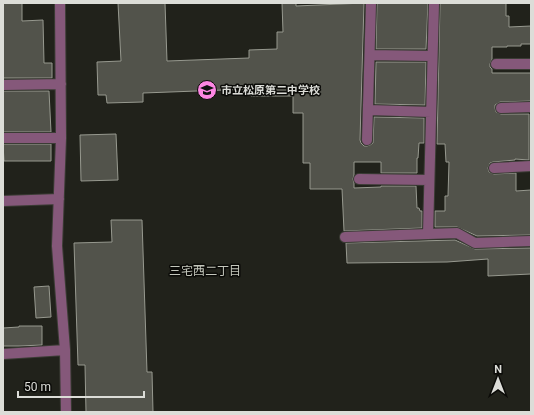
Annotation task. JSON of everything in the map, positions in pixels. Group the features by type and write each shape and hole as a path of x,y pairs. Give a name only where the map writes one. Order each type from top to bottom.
{"street":[{"path":"60,3 61,138 57,246 65,350 66,412"},
{"path":"367,140 371,3"},
{"path":"428,234 434,3"},
{"path":"370,55 432,56"},
{"path":"496,64 531,64"},
{"path":"3,85 61,84"},
{"path":"501,108 531,107"},
{"path":"369,110 431,112"},
{"path":"3,138 61,138"},
{"path":"494,168 531,166"},
{"path":"359,179 429,180"},
{"path":"3,200 59,199"},
{"path":"345,237 457,232 475,243 531,241"},
{"path":"3,354 65,350"}],"building":[{"path":"3,3 22,3 22,21 43,20 44,63 52,63 52,78 3,78"},
{"path":"118,3 165,3 167,61 249,58 249,50 277,49 277,32 283,32 282,3 296,3 296,6 364,3 361,143 364,146 367,146 373,143 374,117 424,118 424,143 419,143 417,173 381,173 381,162 354,162 354,188 416,186 417,208 422,211 422,228 344,231 342,189 310,189 310,163 303,163 303,113 293,113 293,96 251,96 251,89 143,93 143,102 107,103 106,95 98,95 97,62 121,61"},
{"path":"377,3 428,3 426,49 376,49"},
{"path":"440,3 506,3 506,16 509,16 509,27 531,26 531,44 521,44 521,46 492,47 492,59 490,64 492,73 531,73 531,101 500,102 495,105 496,112 501,114 529,114 529,160 515,159 493,162 490,163 488,168 489,172 494,174 516,173 516,191 531,190 531,235 477,236 457,227 435,227 435,211 445,211 445,196 448,196 449,162 446,162 445,144 437,144"},
{"path":"376,62 426,62 425,105 375,104"},
{"path":"3,91 49,91 51,132 3,132"},
{"path":"116,134 118,180 81,181 80,135"},
{"path":"3,144 51,144 51,161 4,161"},
{"path":"111,220 142,220 147,372 152,372 153,412 86,412 85,365 78,365 74,243 112,242"},
{"path":"455,240 475,249 531,248 531,274 488,276 488,259 447,262 347,263 346,243"},
{"path":"49,286 51,317 36,318 34,287"},
{"path":"42,326 42,345 3,346 3,328"}],"place":[{"name":"市立松原第二中学校","path":"207,90"}],"district":[{"name":"三宅西二丁目","path":"205,271"}]}
